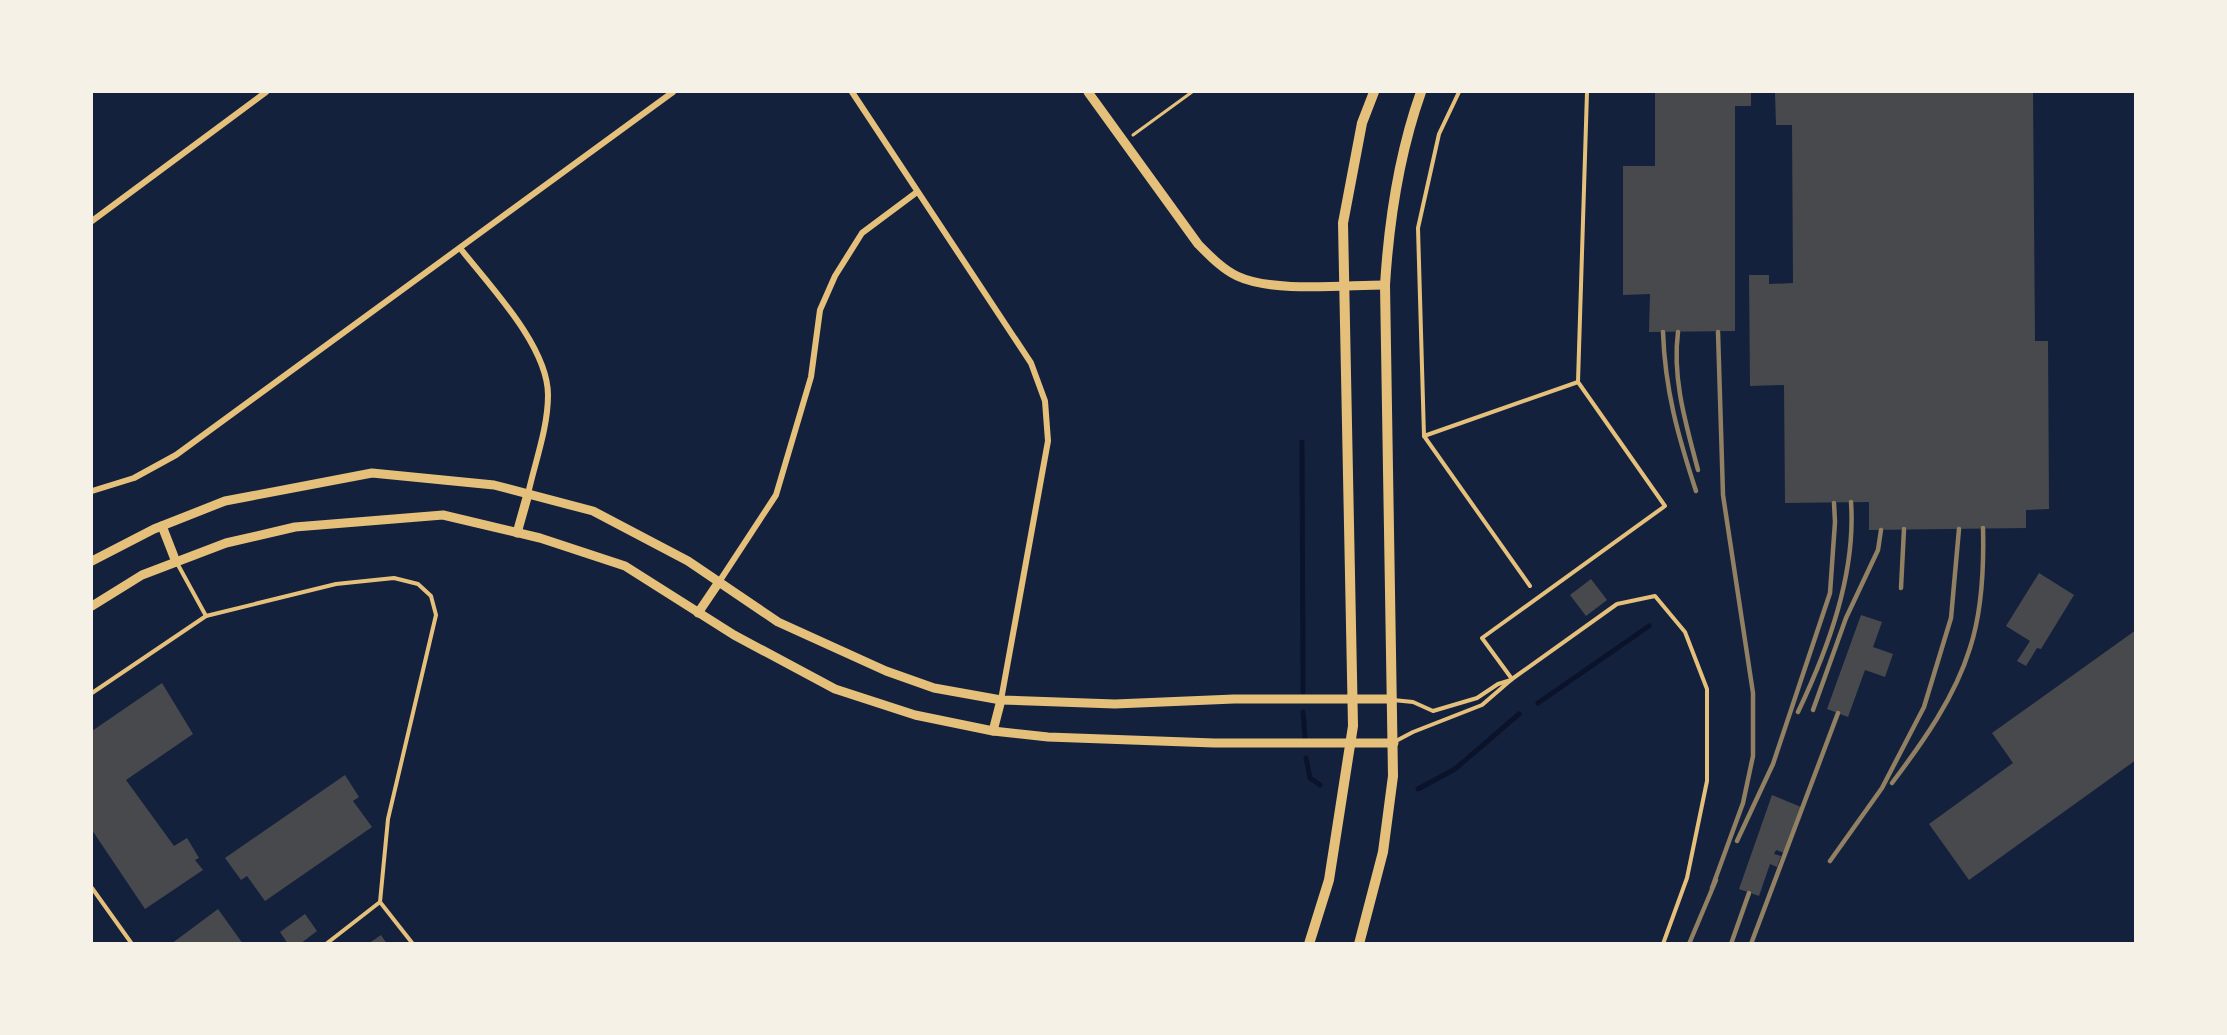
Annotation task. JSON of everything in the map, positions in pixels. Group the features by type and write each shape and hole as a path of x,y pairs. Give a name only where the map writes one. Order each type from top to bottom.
{"main road":[{"path":"1309,944 1329,880 1350,745 1353,700 1343,223 1362,123 1374,92"},
{"path":"1359,944 1384,843 1393,776 1394,742 1390,699 1392,600 1385,285 1398,174 1421,92"}],"street":[{"path":"92,221 266,92"},
{"path":"92,491 134,478 176,455 673,92"},
{"path":"861,92 853,94 1031,363 1045,401 1048,441 1001,700 993,731"},
{"path":"1088,92 1198,244 1215,261 1238,277 1274,286 1385,285"},
{"path":"698,613 776,495 811,377 820,310 835,276 862,233 917,192"},
{"path":"460,248 520,325 541,364 548,394 528,494 517,533"},
{"path":"92,561 162,526 225,501 372,473 494,485 593,511 688,561 778,622 886,671 934,688 1001,700 1115,704 1233,699 1390,699"},
{"path":"92,606 142,576 226,543 295,527 443,516 517,533 625,566 734,635 835,688 915,715 993,731 1113,740 1350,745 1394,742"},
{"path":"162,526 176,562"}],"lane":[{"path":"1459,92 1439,134 1418,228 1424,436 1530,586"},
{"path":"1512,680 1482,638 1665,506 1578,382 1587,92"},
{"path":"1424,436 1578,382"},
{"path":"176,562 206,616"},
{"path":"92,693 206,616 336,584 394,578 418,585 431,596 436,615 388,819 380,902 413,944"},
{"path":"1394,742 1413,732 1482,705 1512,680 1617,604 1654,596 1685,633 1707,689 1707,781 1687,878 1663,944"},
{"path":"1390,699 1413,702 1433,711 1477,698 1498,684 1512,680"},
{"path":"92,888 132,944"},
{"path":"326,944 380,902"}],"path":[{"path":"1124,141 1192,92"}],"building":[{"path":"1655,92 1751,92 1751,106 1735,106 1735,331 1649,332 1650,294 1623,295 1623,166 1655,166"},
{"path":"1775,92 2033,92 2035,341 2048,341 2049,509 2026,510 2026,528 1869,530 1869,502 1785,503 1784,385 1750,386 1749,275 1769,275 1769,284 1793,283 1792,125 1776,125"},
{"path":"2039,573 2074,595 2041,649 2037,648 2026,666 2017,661 2030,641 2006,626"},
{"path":"1591,579 1607,600 1586,616 1570,595"},
{"path":"1861,615 1882,622 1873,647 1893,654 1885,677 1865,670 1848,717 1827,709"},
{"path":"2136,630 2136,760 1969,880 1929,824 2013,763 1992,733"},
{"path":"162,683 193,734 126,780 174,846 187,838 199,858 195,860 203,870 145,909 92,830 92,731"},
{"path":"345,775 359,797 353,801 372,827 265,901 247,876 241,880 225,858"},
{"path":"1772,795 1801,807 1785,853 1776,850 1774,854 1781,856 1777,867 1770,864 1759,896 1739,889"},
{"path":"218,909 243,944 171,944"},
{"path":"305,914 317,931 300,944 288,944 280,932"},
{"path":"381,935 387,944 368,944"}],"waterway":[{"path":"1302,442 1303,692"},
{"path":"1538,703 1649,626"},
{"path":"1303,712 1305,737"},
{"path":"1418,789 1455,769 1519,714"},
{"path":"1306,758 1310,778 1320,785"}],"railway":[{"path":"1663,332 1666,374 1674,413 1696,491"},
{"path":"1678,332 1679,384 1698,470"},
{"path":"1712,888 1743,803 1753,756 1753,693 1723,495 1718,332"},
{"path":"1798,712 1820,663 1838,610 1849,556 1851,502"},
{"path":"1737,841 1773,764 1830,593 1835,522 1834,503"},
{"path":"1892,783 1937,718 1964,666 1980,604 1983,528"},
{"path":"1901,588 1904,529"},
{"path":"1830,861 1882,788 1924,707 1951,618 1959,529"},
{"path":"1813,710 1846,618 1878,550 1881,530"},
{"path":"1751,944 1838,713"},
{"path":"1689,944 1716,880"},
{"path":"1731,944 1749,893"}]}
